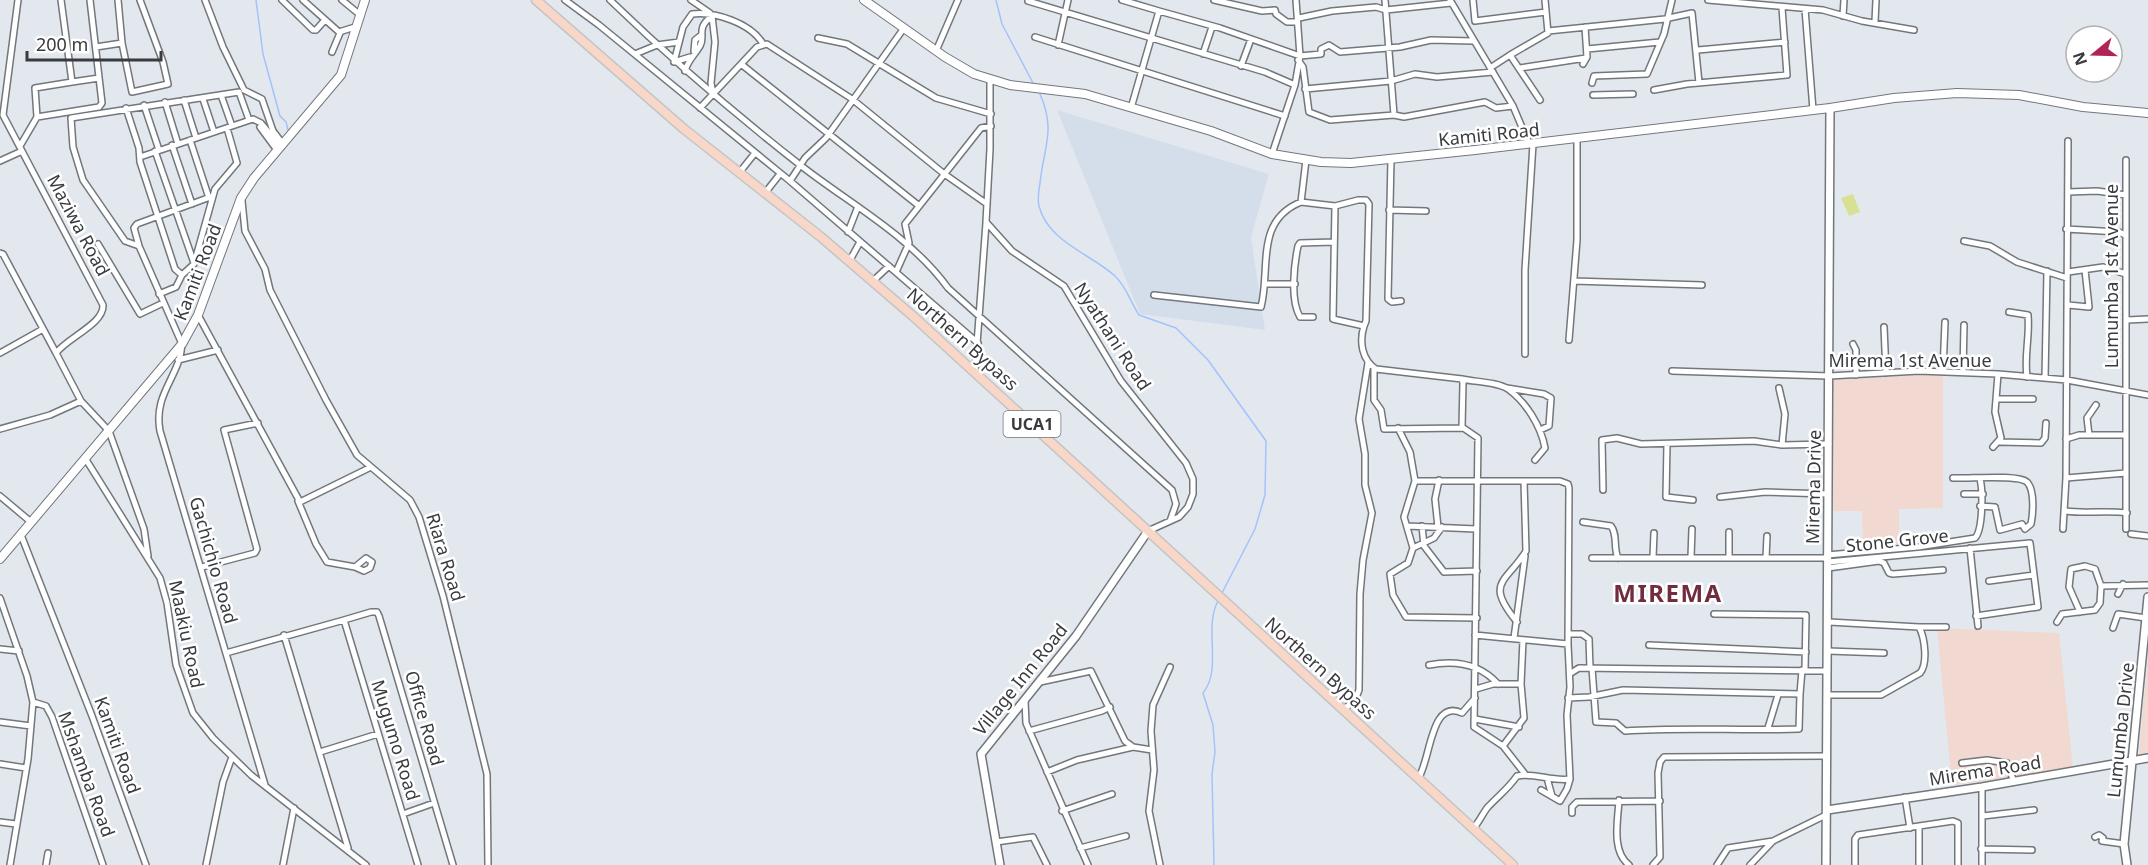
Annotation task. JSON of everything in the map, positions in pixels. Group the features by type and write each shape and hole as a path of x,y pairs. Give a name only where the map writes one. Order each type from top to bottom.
{"main road":[{"name":"Kamiti Road","path":"0,559 182,344 198,315 241,198 254,178 341,75 365,0"},
{"name":"Northern Bypass","path":"536,0 634,86 739,173 850,260 975,371 1513,865"},
{"name":"Kamiti Road","path":"864,0 958,66 990,79 1033,89 1085,94 1210,131 1272,154 1306,160 1342,163 1391,159 1577,139 1894,98 1976,92 2019,95 2082,107 2148,113"}],"street":[{"name":"Maziwa Road","path":"18,0 3,71 2,112 103,305 101,317 72,337 56,353"},
{"path":"61,0 72,82"},
{"path":"37,117 99,107 102,103 90,0"},
{"path":"118,0 122,43 131,91 167,86 163,62 140,0"},
{"path":"205,0 223,47 244,90 262,99 280,147"},
{"path":"282,0 313,30 316,30 324,21"},
{"path":"303,0 340,33"},
{"path":"342,0 359,14"},
{"path":"565,0 635,54 790,182 978,343"},
{"path":"610,0 674,62 801,166 908,246 980,317 1172,490 1176,504 1170,521"},
{"path":"691,0 712,15 715,42 711,83 713,94"},
{"path":"936,51 958,0"},
{"path":"1058,45 1068,0"},
{"path":"1122,0 1251,39 1299,58 1321,54 1321,49 1329,45 1340,52 1389,48 1431,40 1473,41"},
{"path":"1214,0 1262,11 1275,9 1276,14 1287,22 1332,11 1376,7 1386,10 1450,2 1513,106 1531,144 1525,354"},
{"path":"1272,154 1295,85 1299,58 1296,0"},
{"path":"1385,0 1394,115"},
{"path":"1473,0 1475,21 1546,12"},
{"path":"1545,0 1548,31"},
{"path":"1592,83 1594,76 1647,74 1660,42 1672,0"},
{"path":"1653,90 1699,83 1787,75 1782,8 1777,2 1708,0"},
{"path":"1843,16 1844,0"},
{"path":"1875,22 1876,0"},
{"path":"1028,1 1203,54 1295,85"},
{"path":"1782,8 1823,10 1914,30"},
{"path":"1805,9 1813,110"},
{"path":"1131,108 1159,11"},
{"path":"1305,89 1391,81 1415,74 1437,77 1492,70 1510,55 1548,31 1667,19 1692,13 1698,50 1699,83"},
{"path":"674,62 683,27 690,15 712,15 737,22 756,33 763,44 852,99 944,174 987,204"},
{"path":"685,71 690,57 700,47 700,36 704,23 712,15"},
{"path":"332,52 340,33 355,27"},
{"path":"1203,54 1212,27"},
{"path":"1583,64 1587,49 1585,27"},
{"path":"790,182 828,135 904,28"},
{"path":"1035,37 1286,116"},
{"path":"818,38 847,44 936,98 990,114"},
{"path":"1241,66 1251,39"},
{"path":"635,54 657,45 679,42"},
{"path":"1587,49 1660,42"},
{"path":"1698,50 1785,42"},
{"path":"96,47 122,43"},
{"path":"700,108 757,47 763,44"},
{"path":"1510,55 1540,100"},
{"path":"674,62 690,57"},
{"path":"1299,58 1302,64 1308,111 1324,119 1394,115 1404,117 1485,102 1496,108 1513,106"},
{"path":"1520,68 1586,58"},
{"path":"741,64 918,205"},
{"path":"0,162 21,148 37,117 35,88 99,78"},
{"path":"975,371 987,204 991,126 990,79"},
{"path":"139,246 125,241 89,190 72,144 72,116 165,102 203,99 239,92 249,120"},
{"path":"1593,95 1634,94"},
{"path":"159,294 176,287 182,275 194,264 211,197 217,185 237,163 221,95"},
{"path":"203,99 214,132"},
{"path":"184,100 211,197"},
{"path":"165,102 192,204"},
{"path":"144,105 175,211 194,264"},
{"path":"126,108 157,217 175,269 182,275"},
{"name":"Mirema Drive","path":"1826,865 1830,108"},
{"path":"140,157 255,119 280,147"},
{"path":"896,272 908,246 905,224 981,128 991,126"},
{"path":"1569,340 1577,240 1577,139"},
{"path":"2063,529 2066,511 2068,141"},
{"path":"739,173 755,153"},
{"path":"1391,159 1388,299 1392,302 1401,301"},
{"path":"1301,202 1306,160"},
{"name":"Lumumba 1st Avenue","path":"2126,160 2126,529"},
{"path":"765,193 780,174"},
{"path":"2068,192 2097,190 2126,195"},
{"path":"182,344 139,246 135,226 211,197"},
{"name":"Riara Road","path":"241,198 245,231 265,269 274,298 326,400 357,455 369,468 413,504 432,554 487,774 488,865"},
{"path":"1154,295 1260,308 1265,284 1269,236 1282,211 1301,202 1335,207 1358,200 1366,200 1369,204 1366,321 1362,341 1368,363 1359,419 1365,454 1365,485 1372,513 1361,585 1359,690 1355,700 1343,710"},
{"path":"1335,207 1333,319 1364,326"},
{"path":"848,232 857,208"},
{"path":"1389,210 1426,211"},
{"name":"Nyathani Road","path":"986,222 1012,251 1058,280 1070,293 1121,381 1181,453 1193,479 1191,500"},
{"path":"2066,229 2119,232 2125,235"},
{"path":"1964,241 1990,246 2017,262 2047,271 2068,275 2103,267 2126,274"},
{"path":"850,260 860,242"},
{"path":"1313,317 1299,315 1295,284 1297,252 1300,243 1334,242"},
{"path":"98,244 140,314 163,303"},
{"path":"0,253 3,254 81,401 109,431 144,529 148,556"},
{"path":"873,281 888,266"},
{"path":"2068,305 2089,307 2085,270"},
{"path":"2045,378 2047,271"},
{"path":"1574,281 1702,285"},
{"path":"1265,284 1295,284"},
{"path":"2009,312 2028,315 2029,344 2025,357 2027,377"},
{"path":"198,315 258,423 297,499 316,544 327,562 355,567"},
{"path":"2127,320 2148,319"},
{"path":"1943,371 1945,322"},
{"path":"1963,372 1964,325"},
{"path":"1884,327 1886,373"},
{"path":"0,353 43,329"},
{"path":"2068,336 2076,335"},
{"name":"Gachichio Road","path":"182,344 178,360 160,399 158,421 265,785"},
{"path":"1853,345 1856,350 1856,375"},
{"path":"178,360 218,350"},
{"path":"1368,363 1374,368 1544,394 1551,398 1549,426 1540,430"},
{"path":"1374,368 1374,400 1380,410 1383,427 1398,429 1463,428 1478,438 1476,528 1478,618 1475,635 1474,727 1503,746 1525,774"},
{"name":"Mirema 1st Avenue","path":"1672,371 1829,376 1963,372 2067,380 2148,395"},
{"path":"1994,447 1999,442 2001,430 1995,412 1998,374"},
{"path":"1462,380 1463,428"},
{"path":"1507,388 1528,410 1540,430 1545,447 1534,460"},
{"path":"1779,388 1785,414 1782,445"},
{"path":"1997,399 2033,399"},
{"path":"0,429 50,415 81,401"},
{"path":"2089,435 2087,418 2096,405"},
{"path":"202,567 255,553 257,549 224,430 258,423"},
{"path":"1999,442 2041,443 2045,438 2046,423"},
{"path":"1398,429 1410,452 1415,481 1404,518 1413,548 1408,564 1390,574 1393,596 1403,615 1411,618 1478,618"},
{"path":"2066,439 2070,436 2126,435"},
{"path":"1603,490 1602,440 1617,438 1641,444 1754,441 1782,445 1829,444"},
{"path":"1667,444 1666,497 1694,500"},
{"name":"Maakiu Road","path":"85,459 126,526 148,556 164,590 176,664 188,704 202,726 232,757 349,849 363,864"},
{"path":"297,499 302,502 369,468"},
{"path":"2066,478 2126,473"},
{"path":"1953,478 2012,477 2026,481 2032,503 2031,524 2025,529 2022,525 2016,524 2000,530 1995,507 1980,506"},
{"path":"1827,561 1973,539 1979,533 1983,494 1980,479"},
{"path":"1413,548 1434,538 1440,527 1434,499 1439,480"},
{"path":"1415,481 1560,481 1568,484 1570,779 1560,801 1540,790"},
{"path":"1514,638 1526,551 1524,481"},
{"path":"1720,497 1765,492 1828,494"},
{"path":"1964,494 1983,494"},
{"path":"0,496 31,522"},
{"path":"1176,504 1191,500"},
{"path":"1148,531 1184,513 1191,500"},
{"path":"2066,511 2084,514 2100,511 2127,513"},
{"path":"1583,522 1611,526 1615,531 1615,552 1618,558"},
{"path":"1407,526 1476,528"},
{"path":"1422,526 1424,543 1444,572 1477,572"},
{"path":"1691,557 1692,529"},
{"name":"Village Inn Road","path":"1000,865 981,754 1076,636 1148,531"},
{"path":"1729,532 1729,557"},
{"path":"1653,557 1654,533"},
{"path":"2131,534 2148,536"},
{"name":"Kamiti Road","path":"21,535 68,652 146,865"},
{"path":"1766,558 1767,536"},
{"name":"Stone Grove","path":"1827,561 2029,542 2032,550 2038,608 1976,616"},
{"name":"Stone Grove","path":"1970,548 1978,626"},
{"path":"1517,622 1504,606 1502,579 1526,551"},
{"path":"1592,558 1729,557 1880,561 1884,563 1889,573 1893,574 1942,570"},
{"path":"2057,622 2062,614 2090,612 2098,608 2101,586 2095,568 2079,566 2071,569 2069,587 2080,612"},
{"path":"1989,581 2034,575"},
{"path":"2118,594 2123,584"},
{"path":"2101,586 2148,585"},
{"name":"Lumumba Drive","path":"2127,865 2124,844 2148,597"},
{"path":"0,598 19,651 33,702 26,768 9,865"},
{"name":"Office Road","path":"226,653 284,635 345,621 370,612 379,615 453,865"},
{"path":"1568,634 1582,634 1589,639 1596,722 1616,723 1625,731 1799,729 1800,694 1806,651 1806,615 1714,614"},
{"path":"2113,628 2118,614 2146,618"},
{"name":"Mugumo Road","path":"345,621 418,865"},
{"path":"1829,622 1946,627"},
{"path":"1827,694 1881,695 1920,673 1924,662 1922,633 1919,627"},
{"path":"284,635 349,849"},
{"path":"1475,635 1568,644"},
{"path":"1503,746 1524,718 1521,684 1522,640"},
{"path":"1649,645 1806,651"},
{"path":"0,649 19,651"},
{"path":"1828,651 1884,653"},
{"path":"1429,665 1441,663 1475,666 1498,684"},
{"path":"1160,865 1149,811 1154,770 1152,750 1154,705 1170,666"},
{"path":"1570,673 1579,668 1827,671"},
{"path":"1040,682 1091,671 1125,741 1133,747"},
{"path":"1476,689 1498,684 1521,684"},
{"path":"1568,698 1623,690 1800,694"},
{"path":"1768,728 1778,695"},
{"path":"1418,779 1426,766 1437,720 1441,713 1448,710 1462,713 1475,698"},
{"path":"1025,701 1024,717 1029,731 1062,811 1088,865"},
{"name":"Mshamba Road","path":"33,702 46,706 52,717 103,865"},
{"path":"1029,731 1110,707"},
{"path":"1475,719 1519,727"},
{"path":"0,722 31,726"},
{"path":"320,752 378,734"},
{"path":"1047,772 1077,760 1133,747 1152,750"},
{"path":"1653,865 1660,857 1658,768 1660,762 1668,756 1827,756"},
{"path":"206,865 223,782 232,757"},
{"name":"Mirema Road","path":"1750,865 1773,841 1826,813 1905,797 2014,782 2148,758"},
{"path":"1962,763 1987,760 2007,764 2014,782"},
{"path":"0,764 26,768"},
{"path":"1473,829 1481,820 1485,810 1506,791 1517,776 1525,774 1570,779"},
{"path":"1547,778 1552,796"},
{"path":"1982,787 1982,865"},
{"path":"1062,811 1112,794"},
{"path":"1905,797 1910,828"},
{"path":"1619,800 1618,844 1622,858 1629,865"},
{"path":"1572,813 1572,807 1577,801 1660,801"},
{"path":"403,814 434,803"},
{"path":"283,865 294,808"},
{"path":"1983,816 2034,810"},
{"path":"1855,865 1857,836 1953,821 1958,823 1958,865"},
{"path":"0,822 16,824"},
{"path":"1919,827 1919,865"},
{"path":"2095,837 2099,835 2103,838 2102,841 2124,844"},
{"path":"1080,848 1126,836"},
{"path":"996,842 1033,837 1047,865"},
{"path":"1717,865 1728,848 1773,841"},
{"path":"1981,849 2032,850"},
{"path":"46,865 48,853"}],"shaded area":[{"path":"1057,110 1269,174 1251,237 1265,330 1140,314"},
{"path":"1943,374 1943,508 1899,509 1899,544 1863,544 1862,511 1833,511 1833,380"},
{"path":"1937,628 2059,633 2073,769 1952,785"},
{"path":"2148,654 2148,753 2139,754"}],"green space":[{"path":"1853,194 1860,212 1849,216 1841,198"}],"waterway":[{"path":"256,0 263,54 280,116 286,122 288,130"},
{"path":"996,0 1002,24 1034,85"},
{"path":"1040,94 1045,107 1048,138 1038,197 1039,206 1051,229 1071,246 1115,276 1139,315 1176,328 1208,360 1266,441 1265,495 1255,529 1222,593"},
{"path":"1214,865 1212,774 1215,752 1213,725 1203,693 1212,672 1212,624 1218,601"}],"district":[{"name":"MIREMA","path":"1668,592"}]}
